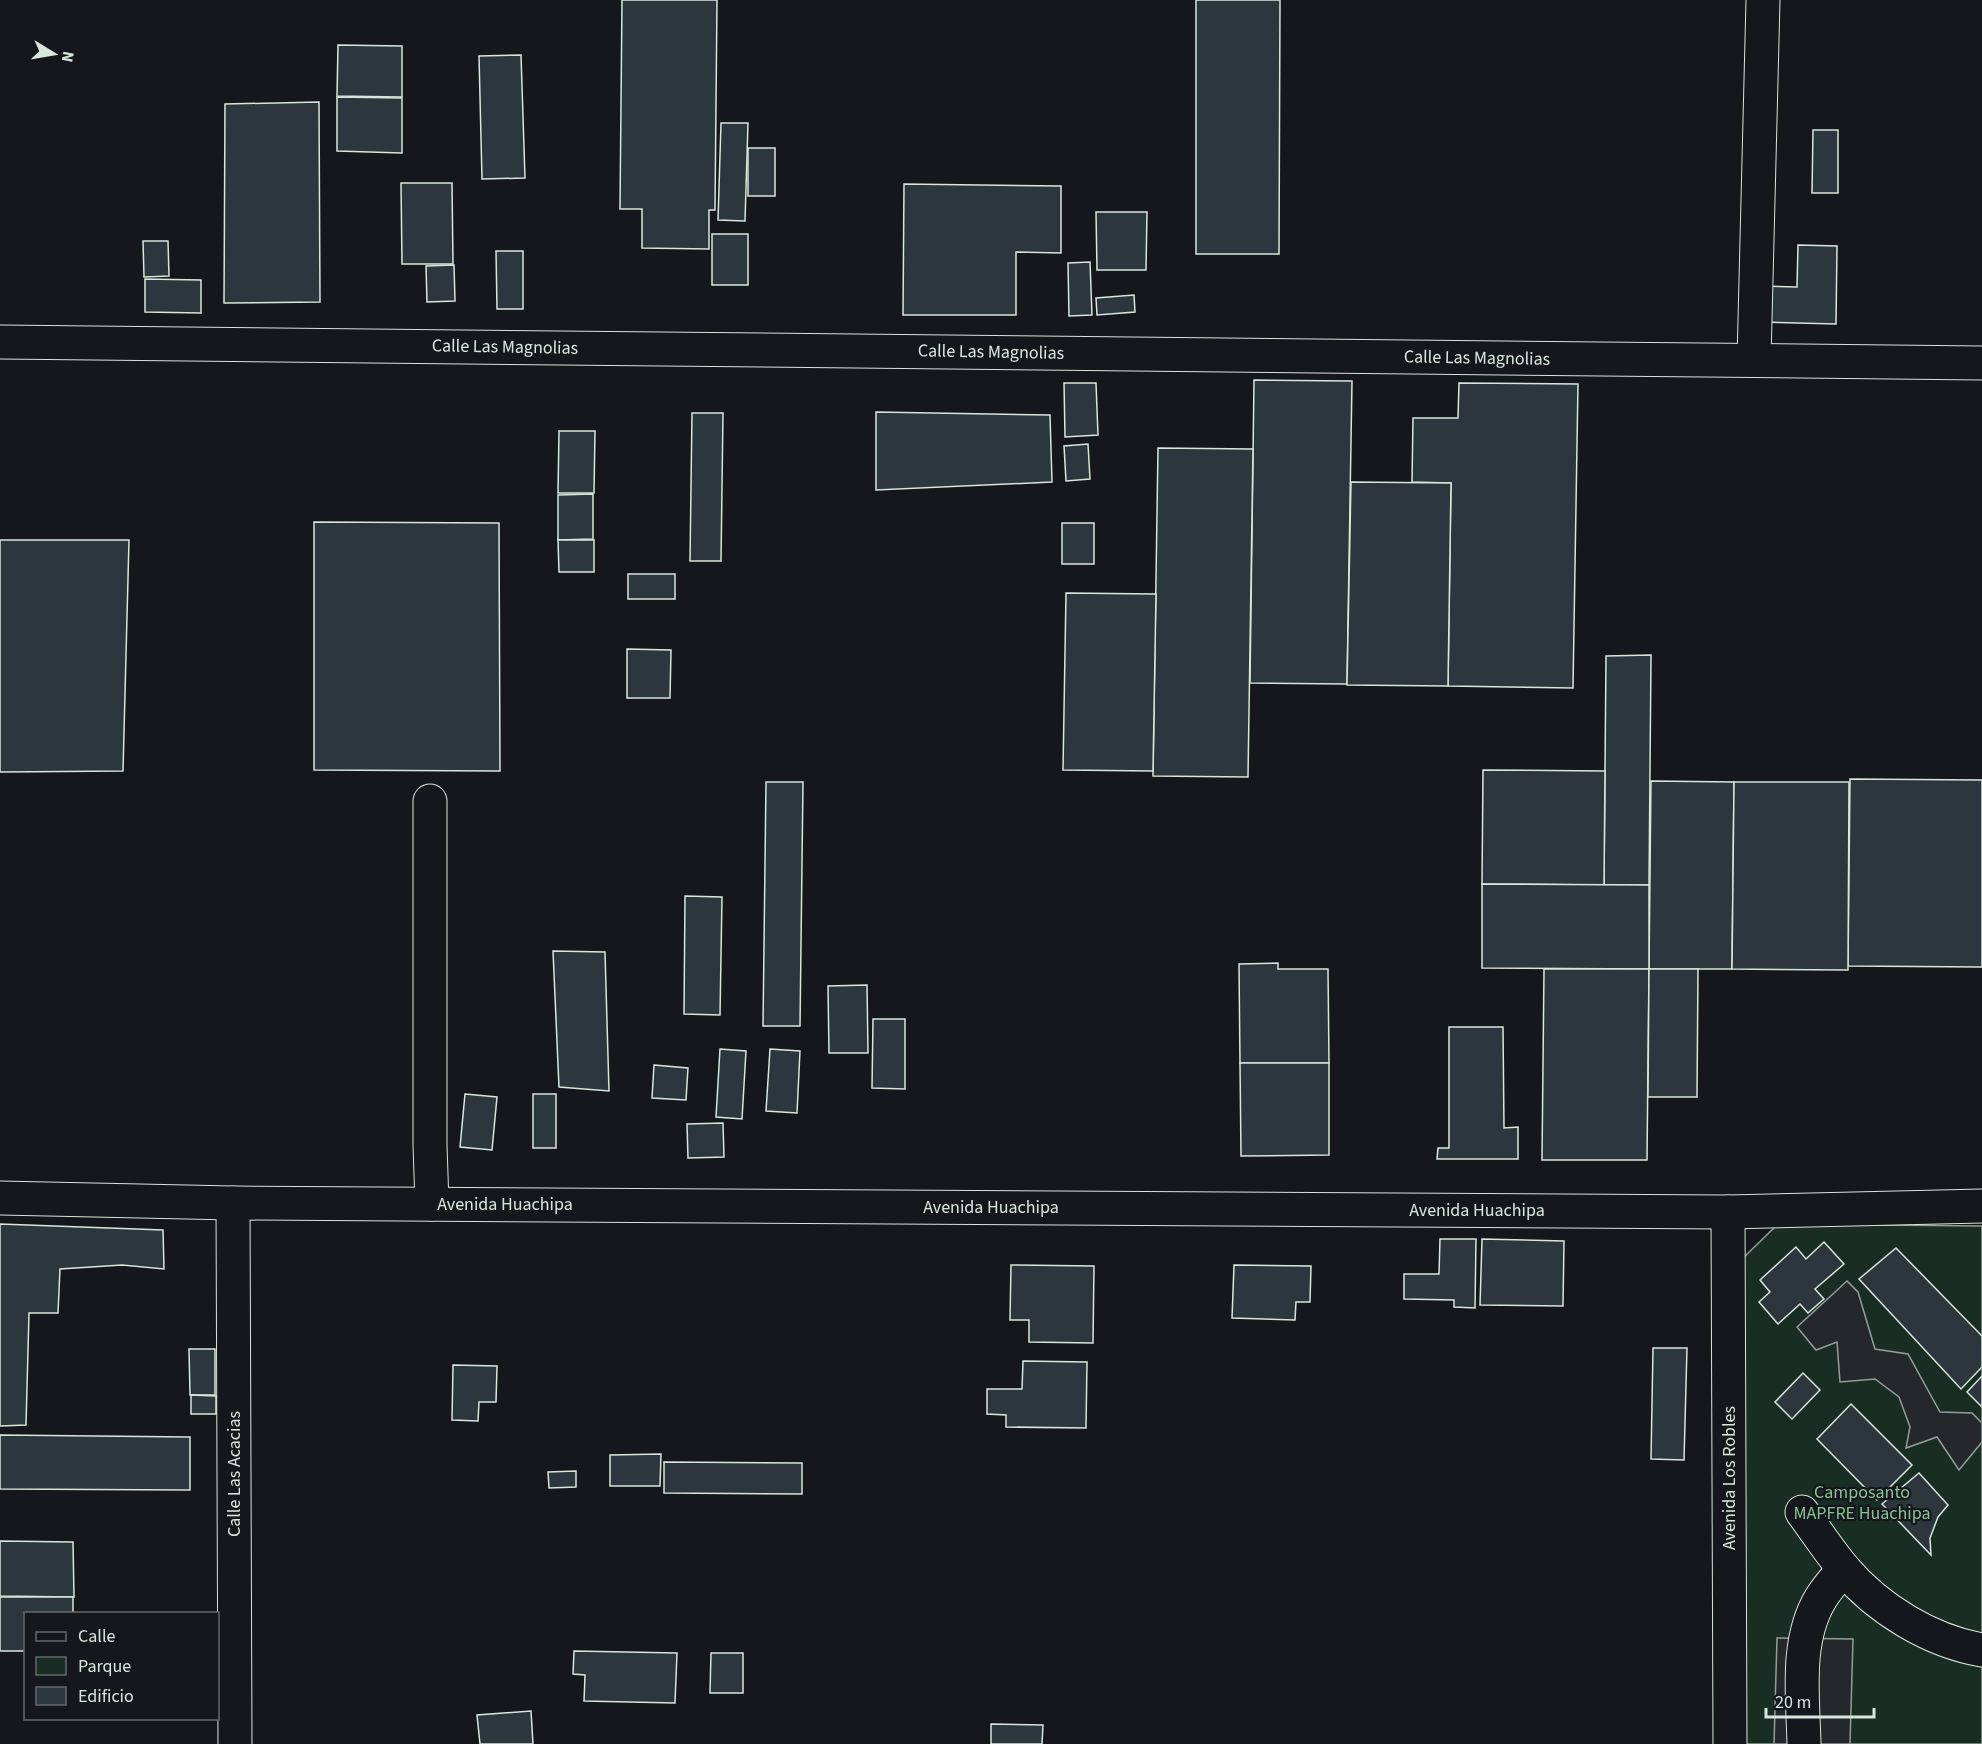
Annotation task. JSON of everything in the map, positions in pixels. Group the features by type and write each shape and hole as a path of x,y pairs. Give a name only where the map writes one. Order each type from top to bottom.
{"street":[{"path":"1754,360 1763,0"},
{"name":"Calle Las Magnolias","path":"0,342 1982,363"},
{"path":"430,801 432,1204"},
{"name":"Avenida Huachipa","path":"0,1198 233,1203 1977,1212"},
{"name":"Calle Las Acacias","path":"233,1203 235,1744"},
{"name":"Avenida Los Robles","path":"1728,1212 1730,1744"},
{"path":"1802,1512 1844,1569 1866,1591 1903,1619 1933,1636 1961,1646 1982,1650"},
{"path":"1804,1744 1803,1665 1808,1624 1821,1598 1844,1569"}],"green space":[{"name":"Camposanto MAPFRE Huachipa","path":"1778,1224 1982,1226 1982,1744 1743,1744 1740,1261"}],"shaded area":[{"path":"1847,1281 1858,1292 1875,1349 1908,1354 1940,1412 1972,1413 1982,1423 1982,1442 1959,1470 1937,1437 1906,1448 1910,1427 1899,1397 1875,1379 1840,1382 1837,1342 1816,1350 1797,1327"},
{"path":"1777,1638 1853,1639 1850,1744 1774,1744"}],"building":[{"path":"622,0 717,0 715,210 709,210 709,249 642,248 642,209 620,209"},
{"path":"1196,0 1280,0 1279,254 1196,254"},
{"path":"338,45 402,46 402,97 337,96"},
{"path":"521,55 525,178 482,179 479,56"},
{"path":"337,97 402,98 402,153 337,151"},
{"path":"319,102 320,302 224,303 225,104"},
{"path":"721,123 748,123 745,221 718,220"},
{"path":"1813,130 1838,130 1838,193 1812,193"},
{"path":"748,148 775,148 775,196 748,196"},
{"path":"401,183 452,183 453,264 402,264"},
{"path":"904,184 1061,186 1061,253 1016,252 1016,315 903,315"},
{"path":"1096,212 1147,212 1146,270 1097,270"},
{"path":"712,234 748,234 748,285 712,285"},
{"path":"143,241 168,241 169,276 144,277"},
{"path":"1798,245 1837,246 1836,324 1757,322 1758,286 1797,287"},
{"path":"496,251 523,251 523,309 497,309"},
{"path":"1090,262 1092,315 1069,316 1068,263"},
{"path":"454,265 455,301 427,302 426,266"},
{"path":"145,279 201,280 201,313 145,312"},
{"path":"1134,295 1135,312 1097,315 1096,298"},
{"path":"1254,380 1352,381 1347,684 1250,683"},
{"path":"1064,383 1096,383 1098,435 1065,437"},
{"path":"1459,383 1578,384 1573,688 1448,686 1451,483 1412,482 1413,418 1458,418"},
{"path":"876,412 1050,415 1052,482 876,490"},
{"path":"692,413 723,413 721,561 690,561"},
{"path":"559,431 595,431 594,493 558,493"},
{"path":"1088,444 1090,479 1066,481 1064,446"},
{"path":"1158,448 1253,449 1248,777 1153,776"},
{"path":"1351,482 1451,483 1448,686 1347,685"},
{"path":"593,494 593,539 558,540 558,495"},
{"path":"314,522 499,523 500,771 314,770"},
{"path":"1062,523 1094,523 1094,564 1062,564"},
{"path":"0,540 129,540 123,771 0,772"},
{"path":"558,540 594,540 594,572 559,572"},
{"path":"628,574 675,574 675,599 628,599"},
{"path":"1066,593 1156,594 1153,771 1063,770"},
{"path":"627,649 671,650 670,698 627,698"},
{"path":"1651,655 1649,885 1604,885 1606,656"},
{"path":"1483,770 1605,771 1604,885 1482,884"},
{"path":"1850,779 1982,780 1982,967 1848,966"},
{"path":"1651,781 1734,782 1732,969 1649,969"},
{"path":"766,782 803,782 800,1026 763,1026"},
{"path":"1734,782 1849,782 1848,970 1732,969"},
{"path":"1482,884 1649,885 1649,969 1482,968"},
{"path":"685,896 722,897 720,1015 684,1014"},
{"path":"553,951 605,952 609,1091 559,1087"},
{"path":"1278,963 1278,969 1328,969 1329,1063 1240,1063 1239,964"},
{"path":"1544,969 1649,969 1647,1160 1542,1160"},
{"path":"1649,969 1698,969 1697,1097 1648,1097"},
{"path":"867,985 868,1053 829,1053 828,986"},
{"path":"873,1019 905,1019 905,1089 872,1088"},
{"path":"1449,1027 1503,1027 1504,1128 1518,1127 1518,1159 1437,1159 1438,1148 1449,1148"},
{"path":"720,1049 746,1051 742,1119 716,1117"},
{"path":"770,1049 800,1051 797,1113 766,1111"},
{"path":"1240,1063 1329,1063 1329,1155 1241,1156"},
{"path":"654,1065 688,1068 686,1100 652,1098"},
{"path":"465,1094 497,1097 492,1150 460,1147"},
{"path":"533,1094 556,1094 556,1148 533,1148"},
{"path":"723,1123 724,1157 688,1158 687,1124"},
{"path":"0,1224 163,1230 164,1269 122,1265 60,1269 58,1313 29,1313 26,1425 0,1426"},
{"path":"1440,1239 1476,1239 1475,1308 1454,1307 1454,1300 1404,1299 1404,1274 1439,1274"},
{"path":"1482,1239 1564,1241 1563,1306 1480,1305"},
{"path":"1824,1242 1844,1264 1815,1289 1824,1299 1808,1313 1800,1304 1778,1324 1759,1302 1770,1292 1760,1280 1796,1247 1806,1259"},
{"path":"1896,1248 1982,1336 1982,1367 1961,1389 1859,1279"},
{"path":"1011,1265 1094,1266 1093,1343 1029,1342 1029,1320 1010,1320"},
{"path":"1234,1265 1311,1266 1310,1302 1296,1302 1295,1320 1232,1318"},
{"path":"1653,1348 1687,1348 1684,1460 1651,1459"},
{"path":"189,1349 215,1349 215,1395 190,1395"},
{"path":"1023,1361 1087,1362 1086,1428 1006,1427 1006,1415 987,1414 987,1389 1022,1389"},
{"path":"453,1365 497,1366 496,1402 479,1402 478,1421 452,1420"},
{"path":"1803,1373 1820,1390 1792,1419 1775,1402"},
{"path":"1982,1376 1982,1407 1967,1392"},
{"path":"191,1395 216,1396 216,1414 191,1414"},
{"path":"1851,1404 1912,1465 1877,1500 1817,1439"},
{"path":"0,1435 190,1437 190,1490 0,1489"},
{"path":"661,1454 660,1486 610,1486 610,1455"},
{"path":"664,1462 802,1463 802,1494 664,1493"},
{"path":"576,1471 576,1487 549,1488 548,1472"},
{"path":"1919,1473 1948,1505 1938,1517 1930,1538 1931,1555 1882,1504"},
{"path":"0,1541 73,1542 74,1597 0,1596"},
{"path":"0,1597 73,1597 73,1612 24,1612 24,1651 0,1651"},
{"path":"574,1651 677,1653 675,1703 584,1701 585,1675 573,1674"},
{"path":"711,1653 743,1653 743,1693 710,1693"},
{"path":"531,1711 533,1744 480,1744 477,1715"},
{"path":"991,1724 1043,1725 1042,1744 991,1744"}]}
